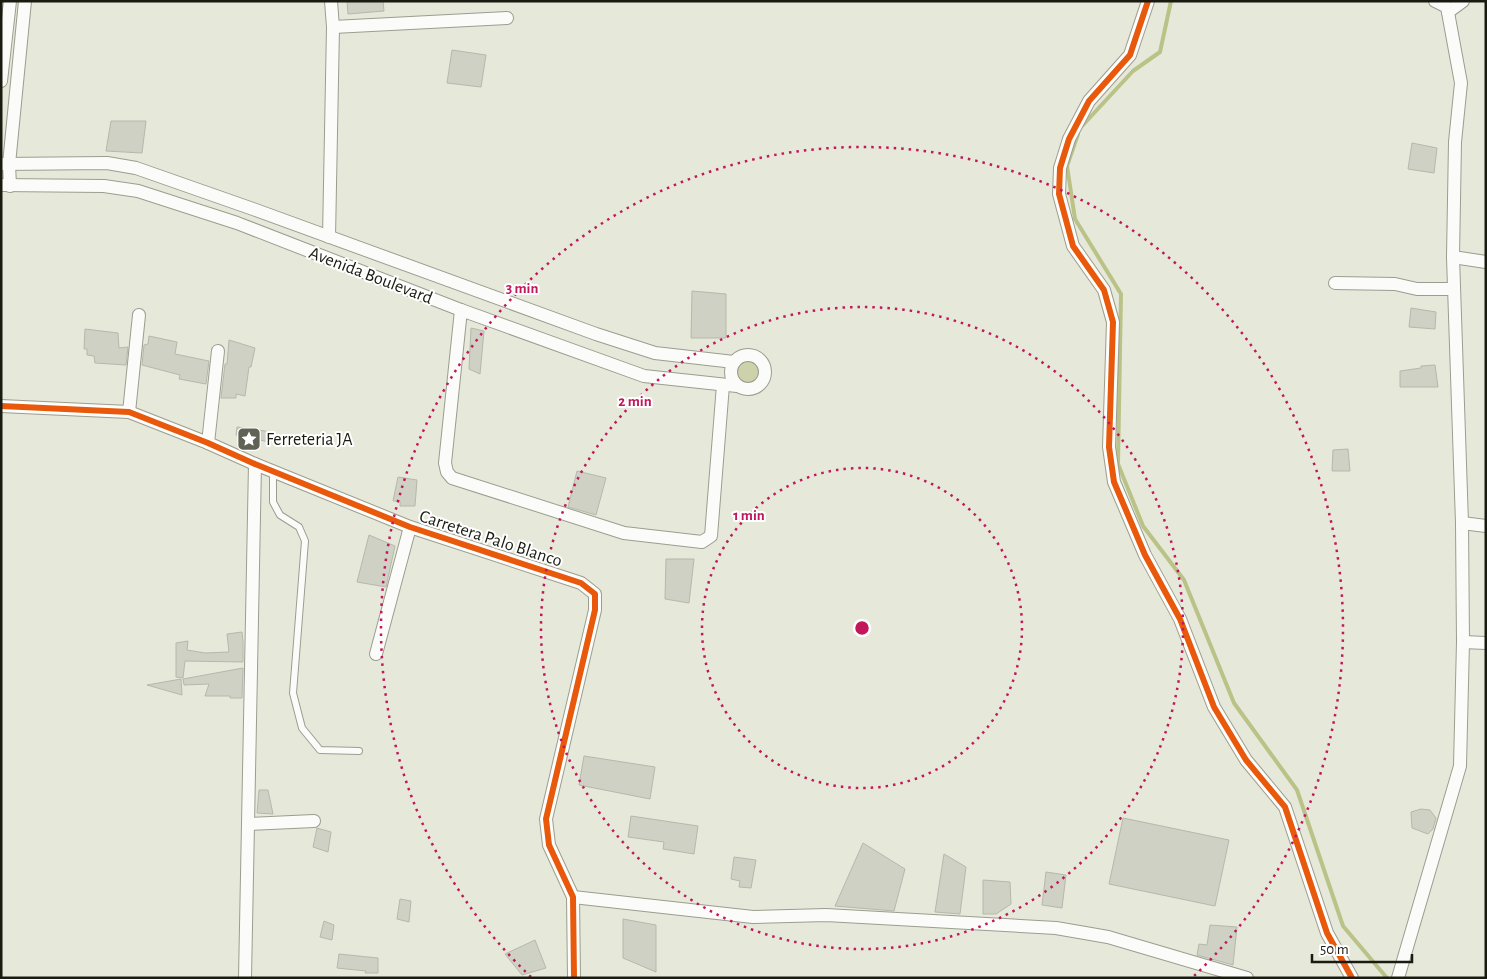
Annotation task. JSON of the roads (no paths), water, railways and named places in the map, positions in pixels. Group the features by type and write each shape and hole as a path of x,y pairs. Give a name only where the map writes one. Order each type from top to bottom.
{"street":[{"path":"1,81 10,1"},
{"path":"6,185 5,164 25,1"},
{"path":"329,237 333,27 331,1"},
{"path":"1148,1 1130,55 1089,101 1069,139 1060,168 1059,194 1073,246 1104,290 1113,322 1109,447 1114,482 1145,555 1180,620 1214,707 1246,760 1285,807 1328,933 1352,978"},
{"path":"1398,978 1460,766 1463,642 1462,523 1453,256 1455,142 1462,83 1447,8 1435,1"},
{"path":"1448,12 1463,1"},
{"path":"333,27 507,18"},
{"name":"Avenida Boulevard","path":"5,164 107,164 136,168 596,334 655,353 734,362"},
{"name":"Avenida Boulevard","path":"6,185 104,186 138,190 237,223 461,310 644,376 737,386"},
{"path":"1453,256 1486,262"},
{"path":"1335,283 1395,284 1416,289 1453,289"},
{"path":"461,310 445,463 447,472 452,478 624,533 702,542 711,536 723,385"},
{"path":"129,412 139,315"},
{"path":"208,443 218,351"},
{"path":"743,355 755,356 763,364 765,370 763,381 759,386 748,390 737,386 733,382 730,372 734,362 743,355"},
{"name":"Carretera Palo Blanco","path":"1,406 129,412 410,527 581,583 595,594 595,610 546,819 549,845 573,897 574,978"},
{"path":"245,978 255,464"},
{"path":"1462,523 1486,526"},
{"path":"376,654 410,527"},
{"path":"1463,642 1486,643"},
{"path":"249,824 314,821"},
{"path":"573,897 753,917 826,915 1056,928 1108,937 1247,978"}],"lane":[{"path":"273,471 273,502 280,515 299,527 305,541 293,693 302,728 320,750 358,751"}],"waterway":[{"path":"1082,126 1133,71 1160,52 1171,1"},
{"path":"1078,134 1067,166 1075,219 1121,294 1118,464 1143,526 1184,580 1234,703 1297,790 1343,926 1387,978"}],"place":[{"name":"Ferreteria JA","path":"249,439"}]}
